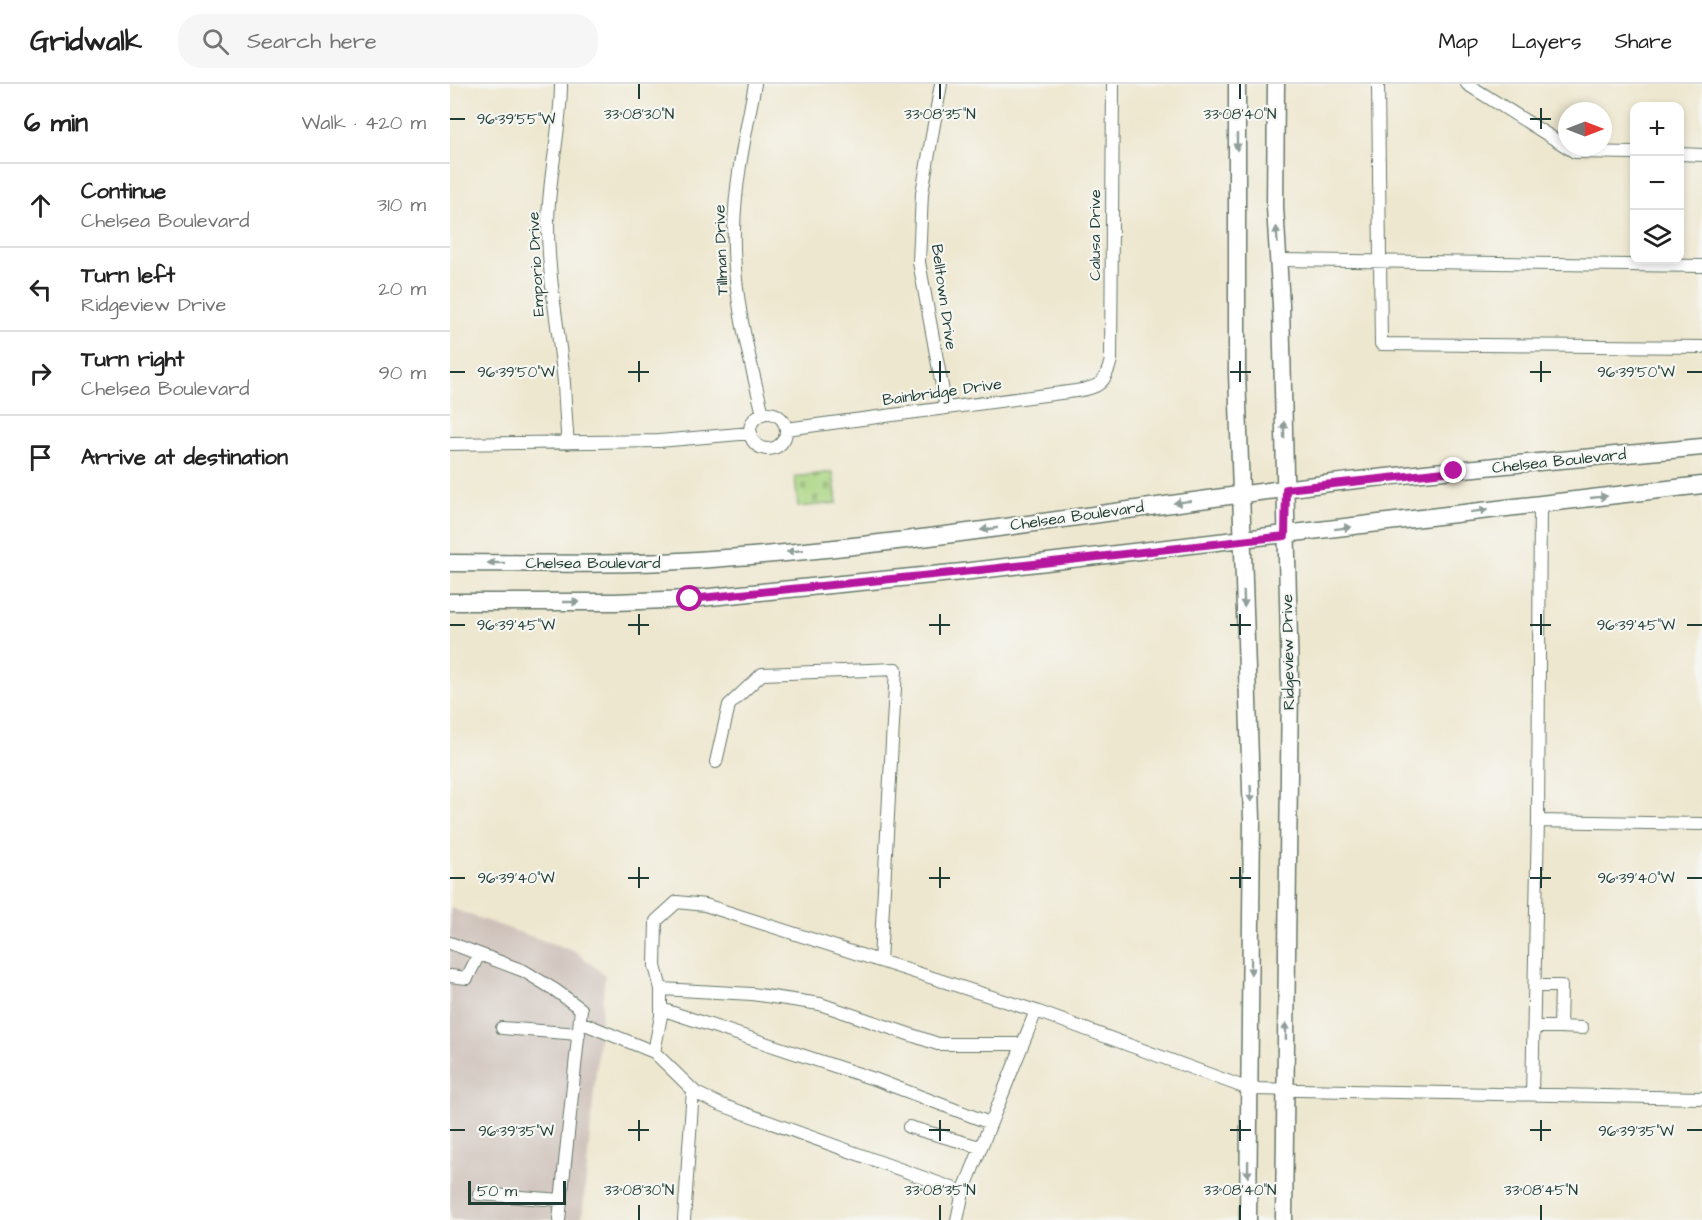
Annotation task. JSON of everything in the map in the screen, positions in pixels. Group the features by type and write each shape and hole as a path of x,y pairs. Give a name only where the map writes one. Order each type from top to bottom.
{"main road":[{"path":"1237,84 1237,372 1252,819 1248,1220"},
{"name":"Ridgeview Drive","path":"1276,84 1275,207 1279,261 1290,682 1284,1220"},
{"name":"Chelsea Boulevard","path":"450,563 628,563 740,557 922,538 1240,494 1702,447"},
{"path":"450,602 615,602 690,599 1285,536 1702,485"}],"street":[{"name":"Emporio Drive","path":"561,84 548,222 549,265 564,382 568,443"},
{"name":"Tillman Drive","path":"755,84 736,195 734,240 738,299 743,330 763,414"},
{"name":"Belltown Drive","path":"941,84 922,193 919,262 946,408"},
{"name":"Calusa Drive","path":"1102,383 1108,373 1111,360 1113,84"},
{"path":"1378,84 1381,344 1702,347"},
{"path":"1467,84 1575,153 1630,153"},
{"path":"1684,154 1702,155"},
{"path":"1279,261 1702,266"},
{"name":"Bainbridge Drive","path":"786,429 1091,388 1102,383"},
{"path":"763,414 777,415 785,423 786,429 779,445 769,448 758,445 751,433 755,419 763,414"},
{"path":"450,444 659,441 751,433"},
{"path":"1532,1095 1538,821 1540,503"},
{"path":"716,762 729,705 762,674 896,669 880,961"},
{"path":"1538,821 1702,824"},
{"path":"654,1052 661,1009 661,989 655,966 656,921 677,902 705,905 1036,1011 1249,1089 1702,1098"},
{"path":"450,943 524,971 581,1009 559,1220"},
{"path":"450,976 466,978 479,954"},
{"path":"1535,986 1561,986 1560,1028"},
{"path":"661,989 752,994 820,1004 938,1044 1022,1044"},
{"path":"661,1009 877,1080 990,1123"},
{"path":"957,1220 963,1192 980,1147 1036,1011"},
{"path":"1534,1027 1582,1028"},
{"path":"502,1028 579,1028 654,1052 693,1090 719,1104 963,1192"},
{"path":"684,1220 693,1090"},
{"path":"909,1127 980,1147"},
{"path":"479,1194 561,1200"}],"shaded area":[{"path":"450,908 576,952 605,975 582,1220 450,1220"}],"green space":[{"path":"833,472 837,503 798,507 795,477"}],"route":[{"path":"690,599 1285,536 1286,489 1454,471"}]}
